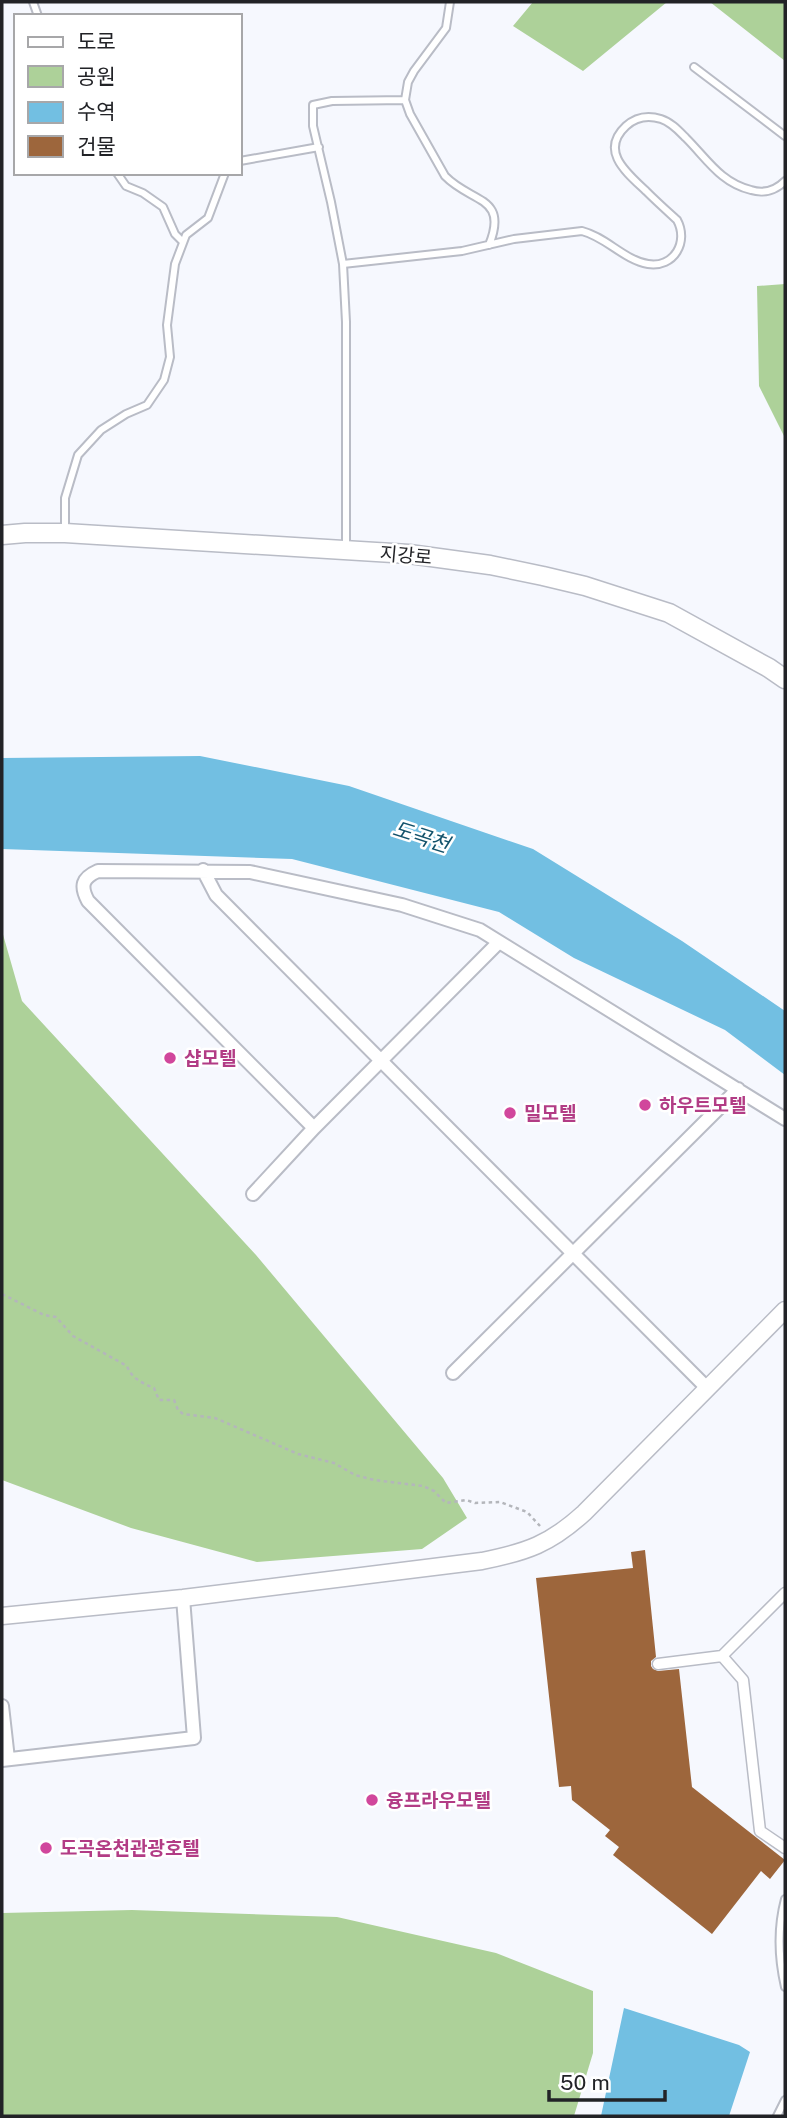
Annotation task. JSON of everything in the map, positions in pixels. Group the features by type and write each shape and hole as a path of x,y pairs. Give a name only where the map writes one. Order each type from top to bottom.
{"main road":[{"name":"지강로","path":"2,535 65,533 409,554 490,565 585,586 669,613 785,679"}],"street":[{"path":"203,870 216,895 707,1388"},
{"path":"314,1128 88,901 83,892 83,883 89,875 98,871 250,872 402,905 480,930 785,1119"},
{"path":"253,1194 380,1060 499,942"},
{"path":"453,1373 738,1089"},
{"path":"2,1616 183,1598 482,1561 527,1551 551,1539 584,1513 785,1310"},
{"path":"658,1664 722,1656 785,1593"},
{"path":"2,1706 5,1759 194,1738 183,1598"},
{"path":"722,1656 743,1681 760,1831 785,1848"}],"lane":[{"path":"450,2 446,28 414,71 408,82 405,100 445,176 490,206 496,224 489,245"},
{"path":"694,67 785,136"},
{"path":"346,551 343,264 313,126 313,105 332,101 405,100"},
{"path":"343,264 462,251 514,239 582,231 592,234 637,261 658,264 674,257 682,236 681,227 677,220 625,172 614,152 615,143 626,125 640,117 667,121 680,131 719,175 737,186 764,192 780,186 785,181"},
{"path":"242,161 319,147"},
{"path":"118,175 126,186 143,193 163,207 175,234 183,242"},
{"path":"65,533 65,498 78,456 101,430 126,414 147,405 164,380 170,357 167,326 175,264 186,234 208,218 224,175"},
{"path":"785,1899 778,1940 785,1987"},
{"path":"777,2116 785,2100"}],"path":[{"path":"2,1294 44,1315 56,1317 74,1336 127,1366 129,1373 154,1388 159,1400 174,1400 183,1414 215,1418 298,1454 334,1463 355,1475 423,1486 434,1491 446,1503 466,1500 475,1503 500,1502 527,1512 551,1539"}],"green space":[{"path":"533,2 667,2 583,71 513,26"},
{"path":"710,2 785,2 785,61"},
{"path":"785,284 785,438 759,386 757,286"},
{"path":"2,931 22,1001 256,1255 443,1478 467,1518 422,1549 257,1562 131,1528 2,1480"},
{"path":"132,1910 337,1917 496,1953 593,1991 593,2053 574,2116 2,2116 2,1913"}],"water":[{"name":"도곡천","path":"200,756 349,786 533,849 682,941 785,1011 785,1075 725,1030 574,958 499,912 292,859 2,849 2,758"},
{"path":"624,2008 739,2045 750,2052 729,2116 601,2116"}],"building":[{"path":"645,1550 656,1657 651,1661 651,1666 658,1671 679,1669 692,1787 785,1860 770,1879 761,1871 712,1934 613,1855 619,1847 605,1836 610,1830 572,1800 571,1786 559,1787 536,1578 633,1568 631,1552"}],"place":[{"name":"샵모텔","path":"170,1058"},
{"name":"하우트모텔","path":"645,1105"},
{"name":"밀모텔","path":"510,1113"},
{"name":"융프라우모텔","path":"372,1800"},
{"name":"도곡온천관광호텔","path":"46,1848"}]}
